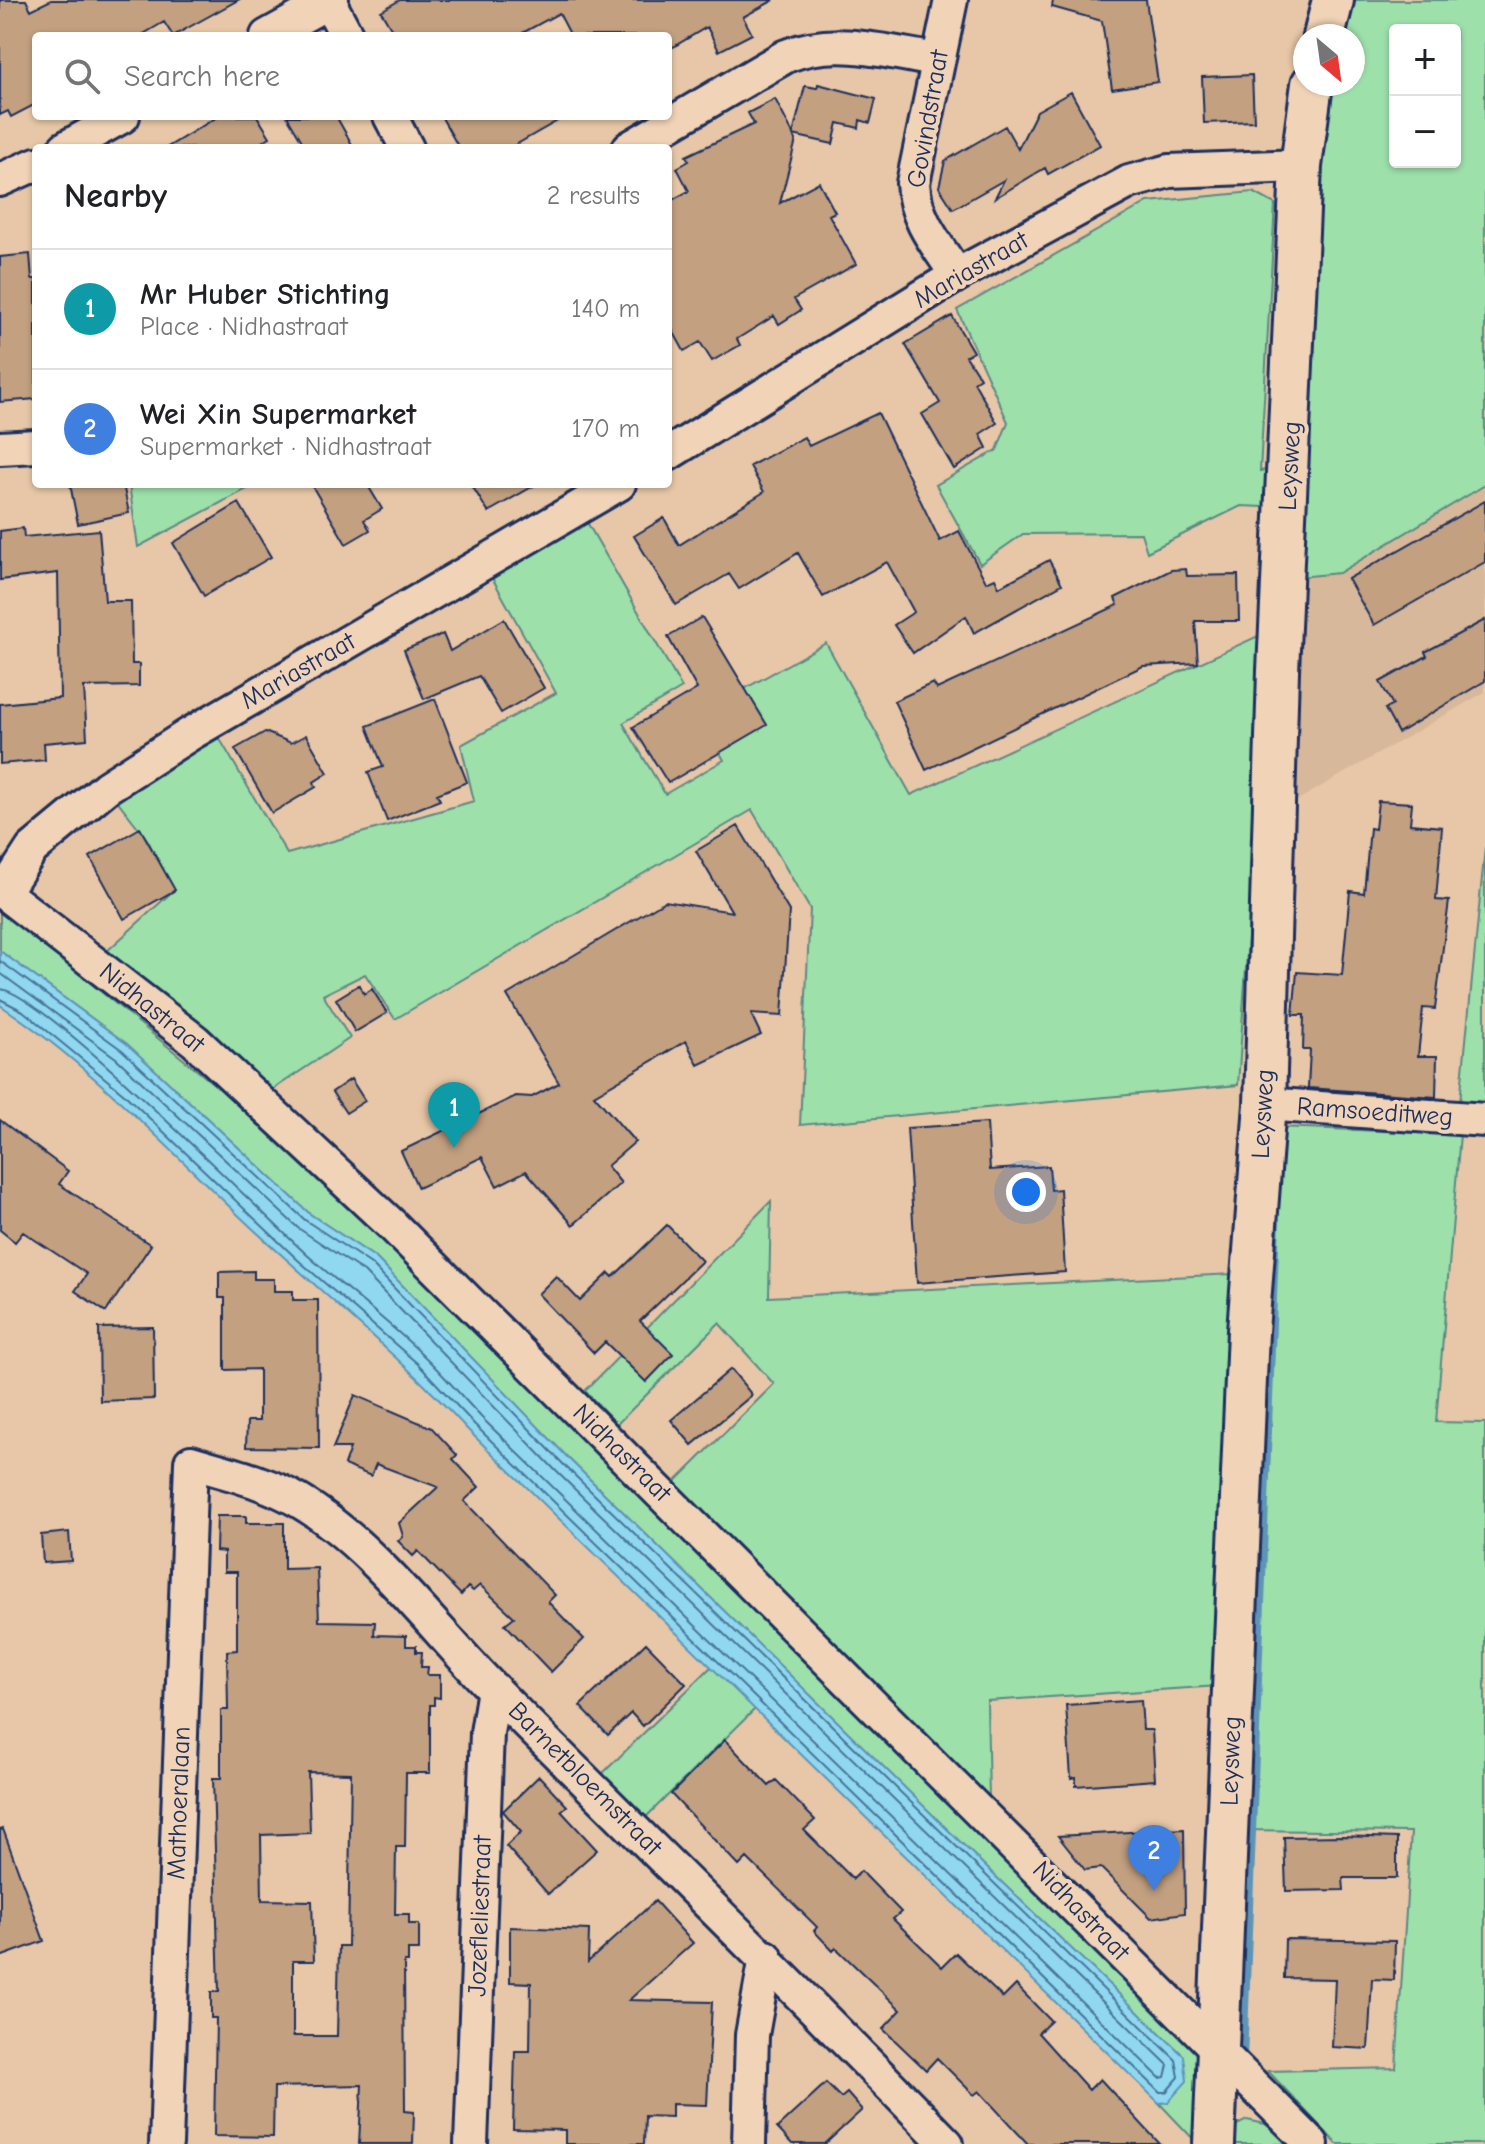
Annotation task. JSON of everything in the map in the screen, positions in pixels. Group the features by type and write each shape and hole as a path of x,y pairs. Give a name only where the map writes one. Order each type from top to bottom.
{"street":[{"name":"Govindstraat","path":"951,0 913,183 914,206 957,275"},
{"path":"1327,24 1333,0"},
{"path":"274,32 330,1 345,32"},
{"path":"636,144 786,56 808,48 831,44 937,60"},
{"name":"Leysweg","path":"1214,2144 1215,2049 1248,1331 1265,1104 1278,671 1301,166 1310,96"},
{"path":"72,144 116,120"},
{"path":"392,120 405,144"},
{"path":"0,180 32,166"},
{"name":"Mariastraat","path":"672,452 957,275 1129,182 1169,171 1301,166"},
{"path":"0,448 32,446"},
{"name":"Mariastraat","path":"2,891 32,849 107,787 190,734 603,488"},
{"name":"Nidhastraat","path":"2,891 195,1041 392,1225 1312,2144"},
{"name":"Ramsoeditweg","path":"1265,1104 1485,1120"},
{"name":"Barnetbloemstraat","path":"191,1462 265,1485 298,1500 333,1525 766,1957 947,2144"},
{"name":"Mathoeralaan","path":"166,2144 191,1462"},
{"name":"Jozefleliestraat","path":"471,2144 487,1733 494,1689"},
{"path":"749,2144 752,2035 766,1957"}],"shaded area":[{"path":"1485,485 1485,692 1289,805 1299,577 1339,573"}],"green space":[{"path":"1347,0 1485,0 1485,485 1339,573 1299,577 1326,96 1365,96 1365,24 1342,24"},
{"path":"1253,192 1275,204 1260,471 1273,469 1270,501 1264,507 1241,506 1147,552 1141,533 1023,534 980,564 936,485 997,450 1008,422 957,310 1148,202"},
{"path":"130,488 249,488 138,547"},
{"path":"584,517 682,688 623,723 665,794 724,760 698,715 826,643 911,795 1269,631 1238,1085 800,1125 810,909 752,810 395,1019 365,974 323,995 350,1038 269,1092 106,952 174,890 147,839 113,795 217,734 287,854 474,801 461,745 556,693 490,574"},
{"path":"1485,847 1485,1113 1459,1112"},
{"path":"0,909 287,1144 446,1296 603,1460 1199,2052 1198,2144 1159,2103 1168,2102 1184,2056 992,1873 570,1460 376,1258 310,1214 127,1044 0,951"},
{"path":"1277,1127 1460,1134 1436,1422 1485,1423 1485,2144 1337,2144 1268,2071 1396,2068 1411,1832 1244,1830"},
{"path":"771,1201 769,1297 1233,1274 1219,1686 987,1701 989,1799 673,1484 774,1384 719,1323 617,1424 585,1391"},
{"path":"712,1666 756,1708 644,1819 601,1775"},
{"path":"1247,2120 1265,2124 1291,2144 1231,2144 1231,2128"}],"water":[{"path":"0,951 127,1044 310,1214 376,1258 570,1460 992,1873 1184,2056 1187,2081 1168,2102 1159,2103 389,1352 251,1227 99,1082 0,1005"}],"building":[{"path":"0,0 26,0 31,10 51,0 238,0 180,32 170,32 164,22 147,32 32,32 32,106 11,117 8,111 0,115"},
{"path":"400,0 774,0 743,17 752,34 719,51 707,27 672,48 672,32 569,32 559,13 524,32 394,32 381,11"},
{"path":"1053,0 1146,0 1158,82 1112,89 1102,21 1052,7"},
{"path":"1252,75 1254,121 1204,123 1202,77"},
{"path":"818,84 876,99 870,123 860,120 859,128 838,123 833,144 793,135 796,140 780,203 819,182 835,212 829,215 856,264 794,299 801,310 779,324 774,316 737,339 740,345 712,361 700,342 684,351 672,329 672,200 689,191 677,168 689,161 686,156 754,124 748,113 775,99 793,134 805,86 817,88"},
{"path":"1071,92 1100,145 1048,174 1045,168 995,198 1004,180 953,209 939,187 945,161 1005,126 1018,149 1037,111"},
{"path":"212,120 259,120 270,137 259,144 173,144"},
{"path":"289,120 338,120 352,144 304,144"},
{"path":"443,120 559,120 517,144 457,144"},
{"path":"30,254 32,399 0,402 0,257"},
{"path":"952,316 973,352 966,356 980,378 974,382 997,423 980,434 987,448 954,469 922,414 940,403 905,344"},
{"path":"878,413 940,541 959,531 986,582 995,578 999,587 1049,560 1062,584 974,633 966,616 913,653 894,625 914,612 887,562 823,597 798,553 739,589 729,574 676,605 634,536 664,518 679,545 764,492 750,466 804,437 809,446"},
{"path":"71,488 124,488 129,513 78,524"},
{"path":"313,488 369,488 382,509 364,520 370,530 346,544"},
{"path":"473,488 530,488 488,512"},
{"path":"1485,501 1485,562 1374,625 1348,579"},
{"path":"239,503 271,557 204,596 173,543"},
{"path":"23,528 24,537 99,530 105,601 131,601 132,664 139,664 139,686 84,687 87,739 44,743 45,760 0,764 0,704 60,698 58,573 0,580 0,531"},
{"path":"1186,569 1187,576 1238,575 1239,621 1195,621 1198,663 1143,666 926,770 894,701 933,683 937,689 1118,605 1115,598 1171,570"},
{"path":"702,617 767,725 668,783 633,727 697,689 668,637"},
{"path":"504,619 544,688 501,713 479,676 424,699 404,650 443,634 450,651"},
{"path":"1485,620 1485,681 1398,733 1385,709 1393,705 1380,682 1427,656 1425,652"},
{"path":"435,699 467,782 437,794 440,800 387,821 368,772 383,767 367,726"},
{"path":"265,732 291,743 306,735 328,773 314,782 316,787 272,813 235,749"},
{"path":"1378,801 1412,803 1410,824 1442,827 1436,900 1449,901 1435,1009 1423,1008 1418,1056 1437,1056 1436,1097 1308,1088 1310,1050 1303,1050 1304,1015 1293,1015 1297,972 1342,975 1350,891 1364,893 1370,828 1375,829"},
{"path":"738,826 789,911 782,1016 751,1014 761,1035 698,1065 686,1041 594,1095 635,1142 607,1166 621,1183 573,1225 526,1171 497,1186 482,1157 418,1188 401,1151 516,1096 532,1097 559,1083 507,995 665,901 732,912 696,851"},
{"path":"140,828 175,890 124,919 90,857"},
{"path":"359,985 364,994 372,989 387,1013 355,1032 336,999"},
{"path":"351,1079 365,1101 346,1113 332,1092"},
{"path":"0,1120 68,1171 59,1184 151,1245 106,1312 75,1291 87,1274 23,1232 15,1242 0,1230"},
{"path":"987,1123 990,1170 1049,1166 1051,1190 1060,1189 1065,1272 917,1283 907,1128"},
{"path":"667,1225 702,1261 640,1321 673,1354 646,1382 605,1342 594,1353 538,1294 556,1276 580,1301 609,1273 613,1277"},
{"path":"254,1271 254,1279 274,1279 274,1291 293,1291 293,1300 318,1300 319,1448 246,1447 247,1421 259,1421 259,1369 225,1370 225,1298 219,1298 219,1272"},
{"path":"153,1327 154,1399 100,1401 99,1328"},
{"path":"731,1369 752,1395 692,1445 671,1420"},
{"path":"355,1395 432,1428 457,1455 453,1459 479,1487 464,1501 555,1595 548,1602 584,1639 551,1672 505,1624 514,1617 480,1585 473,1591 468,1587 461,1595 418,1551 413,1556 398,1541 403,1536 399,1523 438,1487 376,1464 371,1476 344,1465 350,1448 333,1448"},
{"path":"217,1516 246,1516 246,1523 284,1523 284,1569 317,1568 319,1621 375,1622 374,1635 406,1636 406,1646 416,1646 416,1652 422,1652 421,1667 428,1667 427,1675 440,1675 440,1698 434,1697 434,1705 430,1705 430,1773 406,1773 405,1847 396,1847 395,1914 409,1914 409,1924 419,1924 419,1950 408,1950 408,1962 404,1962 405,2111 414,2112 413,2144 359,2144 362,2085 274,2087 273,2137 214,2136 216,2018 211,2018 211,1992 219,1992 213,1778 221,1778 221,1710 228,1710 227,1651 237,1650 237,1572 224,1572 224,1552 216,1551","holes":["308,1772 351,1773 348,1946 339,1946 337,2036 293,2036 293,1961 314,1961 312,1901 262,1900 261,1835 310,1833"]},
{"path":"69,1532 71,1561 43,1563 41,1535"},
{"path":"646,1643 686,1684 643,1726 631,1713 608,1735 580,1706"},
{"path":"1141,1700 1143,1730 1152,1730 1155,1780 1076,1786 1076,1777 1071,1778 1066,1705"},
{"path":"725,1740 769,1786 776,1780 815,1820 804,1830 853,1879 861,1871 901,1912 893,1919 942,1967 956,1953 1003,1998 1016,1985 1051,2021 1038,2033 1089,2090 1100,2079 1160,2144 1028,2144 979,2091 974,2095 937,2058 926,2070 883,2029 901,2010 836,1948 833,1951 814,1931 817,1927 747,1858 739,1866 671,1794"},
{"path":"539,1776 567,1806 561,1811 597,1850 548,1894 506,1846 521,1832 503,1811"},
{"path":"3,1829 44,1941 0,1957 0,1830"},
{"path":"1184,1829 1185,1913 1151,1918 1101,1868 1085,1870 1058,1836"},
{"path":"1284,1837 1397,1838 1397,1878 1343,1878 1344,1890 1286,1891"},
{"path":"655,1901 693,1943 629,2000 712,2002 707,2105 672,2104 672,2117 645,2116 644,2144 565,2144 565,2130 513,2129 515,2051 530,2051 531,1983 510,1982 510,1927 589,1930 588,1962"},
{"path":"1285,1939 1395,1941 1394,1980 1372,1979 1368,2049 1332,2047 1335,1979 1284,1978"},
{"path":"826,2083 841,2098 847,2093 862,2110 825,2144 792,2144 777,2128"}],"waterway":[{"path":"1243,2060 1276,1222"}],"place":[{"name":"Mr Huber Stichting","path":"454,1148"},
{"name":"Wei Xin Supermarket","path":"1154,1891"}]}
